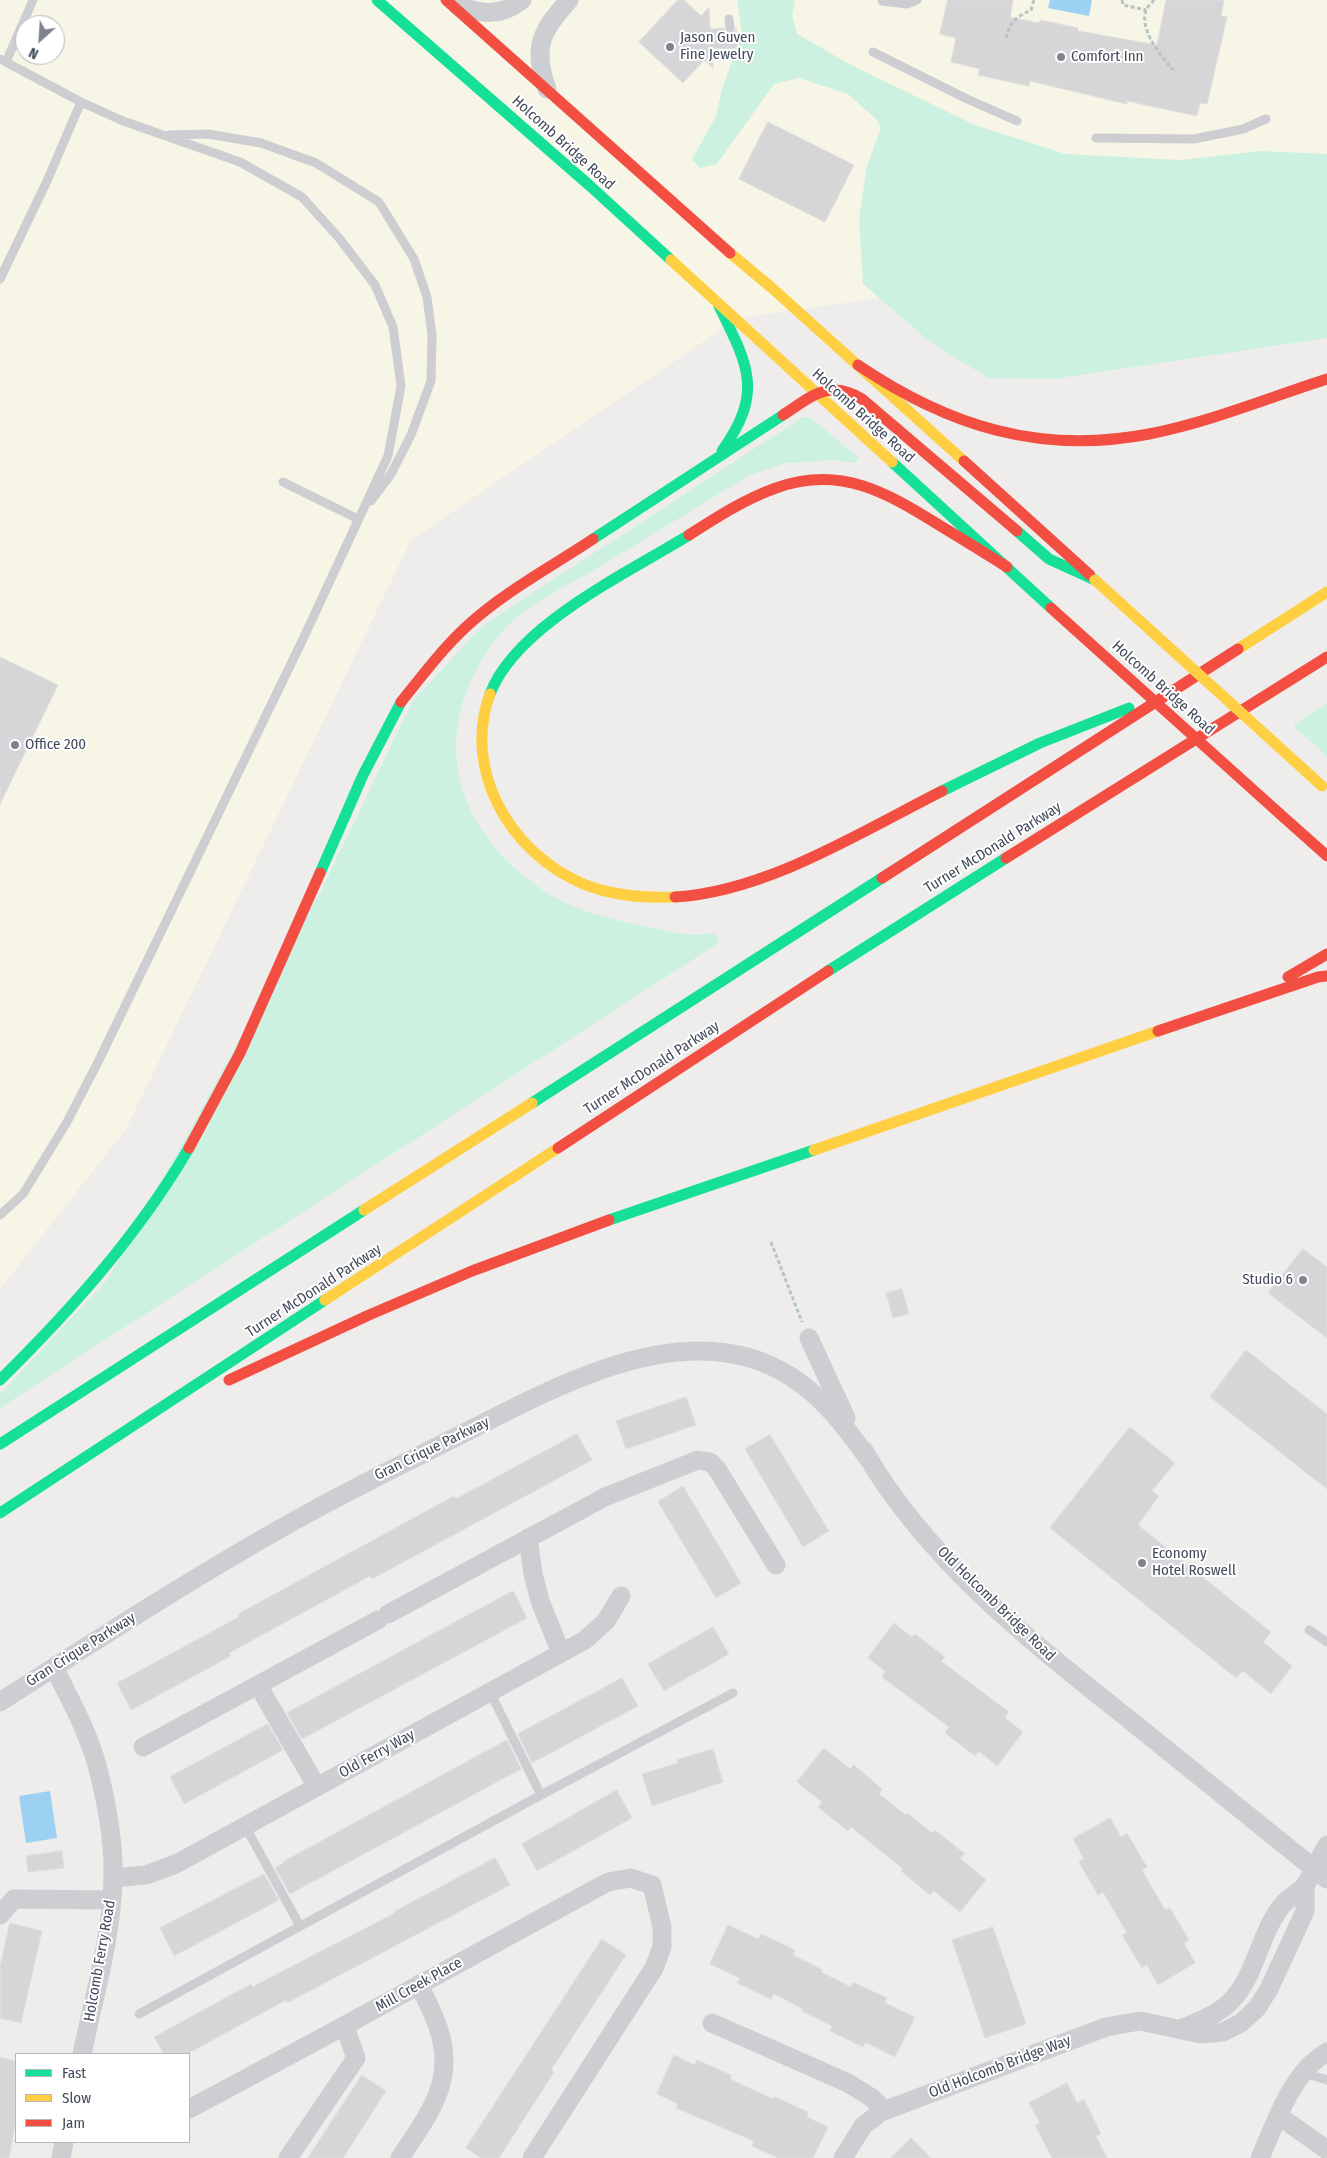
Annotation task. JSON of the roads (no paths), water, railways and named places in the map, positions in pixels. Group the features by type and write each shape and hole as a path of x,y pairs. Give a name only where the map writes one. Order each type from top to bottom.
{"main road":[{"name":"Holcomb Bridge Road","path":"377,0 528,131 1051,608 1327,856"},
{"name":"Holcomb Bridge Road","path":"448,1 689,218 772,288 1325,788"},
{"path":"703,468 721,452 739,428 746,409 748,390 745,362 720,306"},
{"path":"858,366 910,399 960,421 988,430 1023,436 1079,441 1131,437 1166,430 1327,379"},
{"path":"0,1380 60,1321 91,1285 148,1213 187,1152 240,1053 379,740 398,706 442,651 467,626 494,604 817,394 833,388 852,392 1049,559 1095,580"},
{"path":"1008,567 896,499 868,486 842,480 822,479 791,483 768,490 722,515 602,589 541,631 515,654 496,678 482,718 480,748 482,765 491,794 508,822 529,847 554,867 583,884 613,893 646,897 704,893 744,884 781,871 1034,745 1086,723 1171,694"},
{"path":"0,1444 1171,694 1327,592"},
{"name":"Turner McDonald Parkway","path":"0,1513 880,937 1327,657"},
{"path":"1248,1000 1327,954"},
{"path":"153,1414 318,1340 369,1314 472,1271 606,1221 1248,1000 1318,977 1327,976"}],"street":[{"path":"448,1 480,13 498,12 522,0"},
{"path":"547,90 541,69 539,46 553,18 569,0"},
{"name":"Old Holcomb Bridge Road","path":"809,1338 834,1393 870,1461 902,1506 935,1546 968,1581 1026,1636 1321,1874"},
{"name":"Gran Crique Parkway","path":"0,1702 189,1582 374,1478 524,1404 593,1374 629,1363 661,1355 709,1351 740,1355 769,1364 797,1379 823,1401 870,1461"},
{"path":"143,1747 616,1491 692,1461 704,1460 717,1469 776,1564"},
{"path":"528,1538 533,1574 540,1600 562,1653"},
{"name":"Old Ferry Way","path":"113,1878 146,1875 176,1864 562,1653 597,1632 606,1622 621,1596"},
{"name":"Holcomb Ferry Road","path":"54,1667 78,1717 98,1767 110,1824 113,1878 108,1933 82,2053"},
{"path":"258,1685 317,1787"},
{"name":"Old Holcomb Bridge Way","path":"1180,2029 1208,2018 1232,2000 1248,1975 1283,1905 1321,1874 1327,1845"},
{"name":"Mill Creek Place","path":"190,2108 345,2027 419,1984 608,1882 631,1878 652,1885 662,1926 662,1947 654,1968 532,2158"},
{"name":"Old Holcomb Bridge Way","path":"843,2158 863,2126 885,2110 1106,2027 1140,2021 1201,2034 1224,2032 1241,2023 1257,2008 1269,1989 1305,1911 1306,1886"},
{"path":"0,1915 14,1899 111,1900"},
{"path":"400,2158 435,2104 444,2078 444,2050 438,2026 419,1984"},
{"path":"712,2024 848,2083 872,2098 885,2110"},
{"path":"288,2158 356,2058 345,2027"},
{"path":"1260,2158 1279,2116 1303,2074 1318,2057 1327,2052"},
{"path":"1279,2116 1327,2150"},
{"path":"62,2158 64,2143"}],"lane":[{"path":"0,1215 23,1194 67,1122 303,639 388,456 401,386 393,327 375,285 339,238 302,197 240,162 160,135 81,102 3,60 33,0"},
{"path":"882,1 907,4 917,0"},
{"path":"873,52 967,99 1017,121"},
{"path":"0,279 47,181 81,102"},
{"path":"1096,138 1194,139 1243,128 1266,120"},
{"path":"160,135 208,134 261,143 316,163 379,202 414,259 427,296 430,316 432,335 431,381 411,435 391,474 358,519"},
{"path":"282,482 358,519"},
{"path":"1309,1630 1327,1642"},
{"path":"490,1692 540,1795"},
{"path":"139,2014 733,1692"},
{"path":"244,1826 300,1926"},
{"path":"1303,2074 1327,2080"}],"water":[{"path":"1050,0 1092,0 1089,16 1048,8"},
{"path":"50,1791 57,1838 26,1843 19,1796"}],"place":[{"name":"Jason Guven Fine Jewelry","path":"670,47"},
{"name":"Comfort Inn","path":"1061,57"},
{"name":"Office 200","path":"15,745"},
{"name":"Studio 6","path":"1303,1280"},
{"name":"Economy Hotel Roswell","path":"1142,1563"}]}
